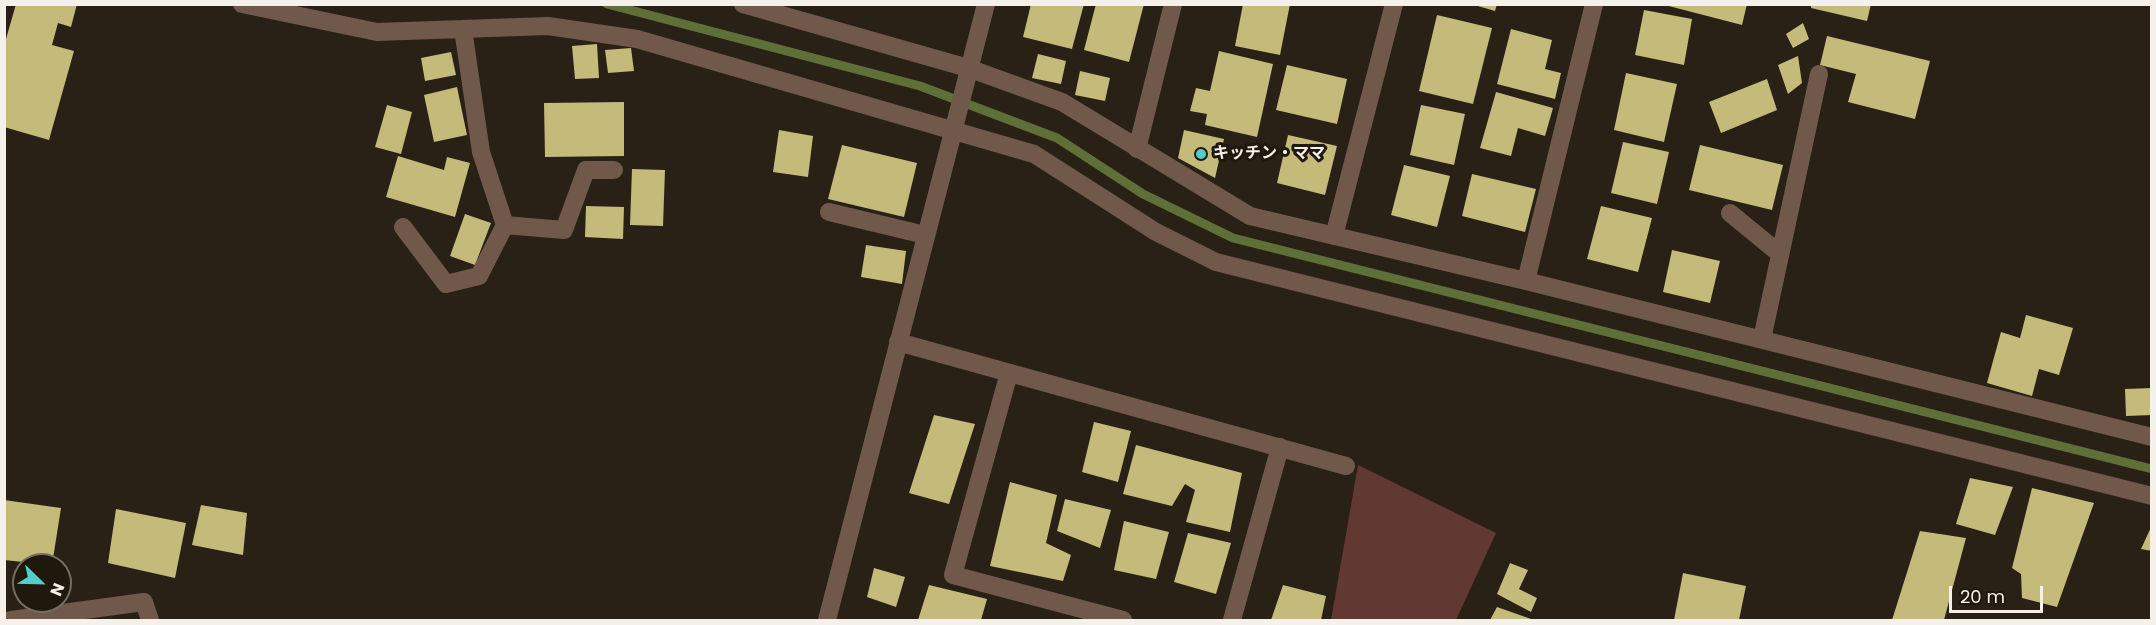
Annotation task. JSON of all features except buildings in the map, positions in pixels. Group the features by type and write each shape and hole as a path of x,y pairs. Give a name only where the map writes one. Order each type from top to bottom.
{"street":[{"path":"242,4 376,32 548,26 637,39 1034,154 1156,232 1216,262 2151,496"},
{"path":"743,4 968,68 1062,102 1250,216 1526,281 2151,437"},
{"path":"827,621 986,4"},
{"path":"1137,149 1173,4"},
{"path":"1334,236 1394,4"},
{"path":"1526,281 1594,4"},
{"path":"403,227 446,284 479,276 505,225 480,152 463,29"},
{"path":"1762,339 1819,74"},
{"path":"505,225 564,230 586,170 614,170"},
{"path":"829,212 925,235"},
{"path":"1730,213 1780,254"},
{"path":"898,342 1346,466"},
{"path":"1009,373 953,575 1067,613 1123,621"},
{"path":"1232,621 1280,447"},
{"path":"11,621 144,602 150,621"}],"shaded area":[{"path":"1358,465 1496,533 1456,620 1331,620"}],"waterway":[{"path":"607,4 920,86 1057,138 1143,194 1233,238 2152,469"}],"place":[{"name":"キッチン・ママ","path":"1201,154"}]}
